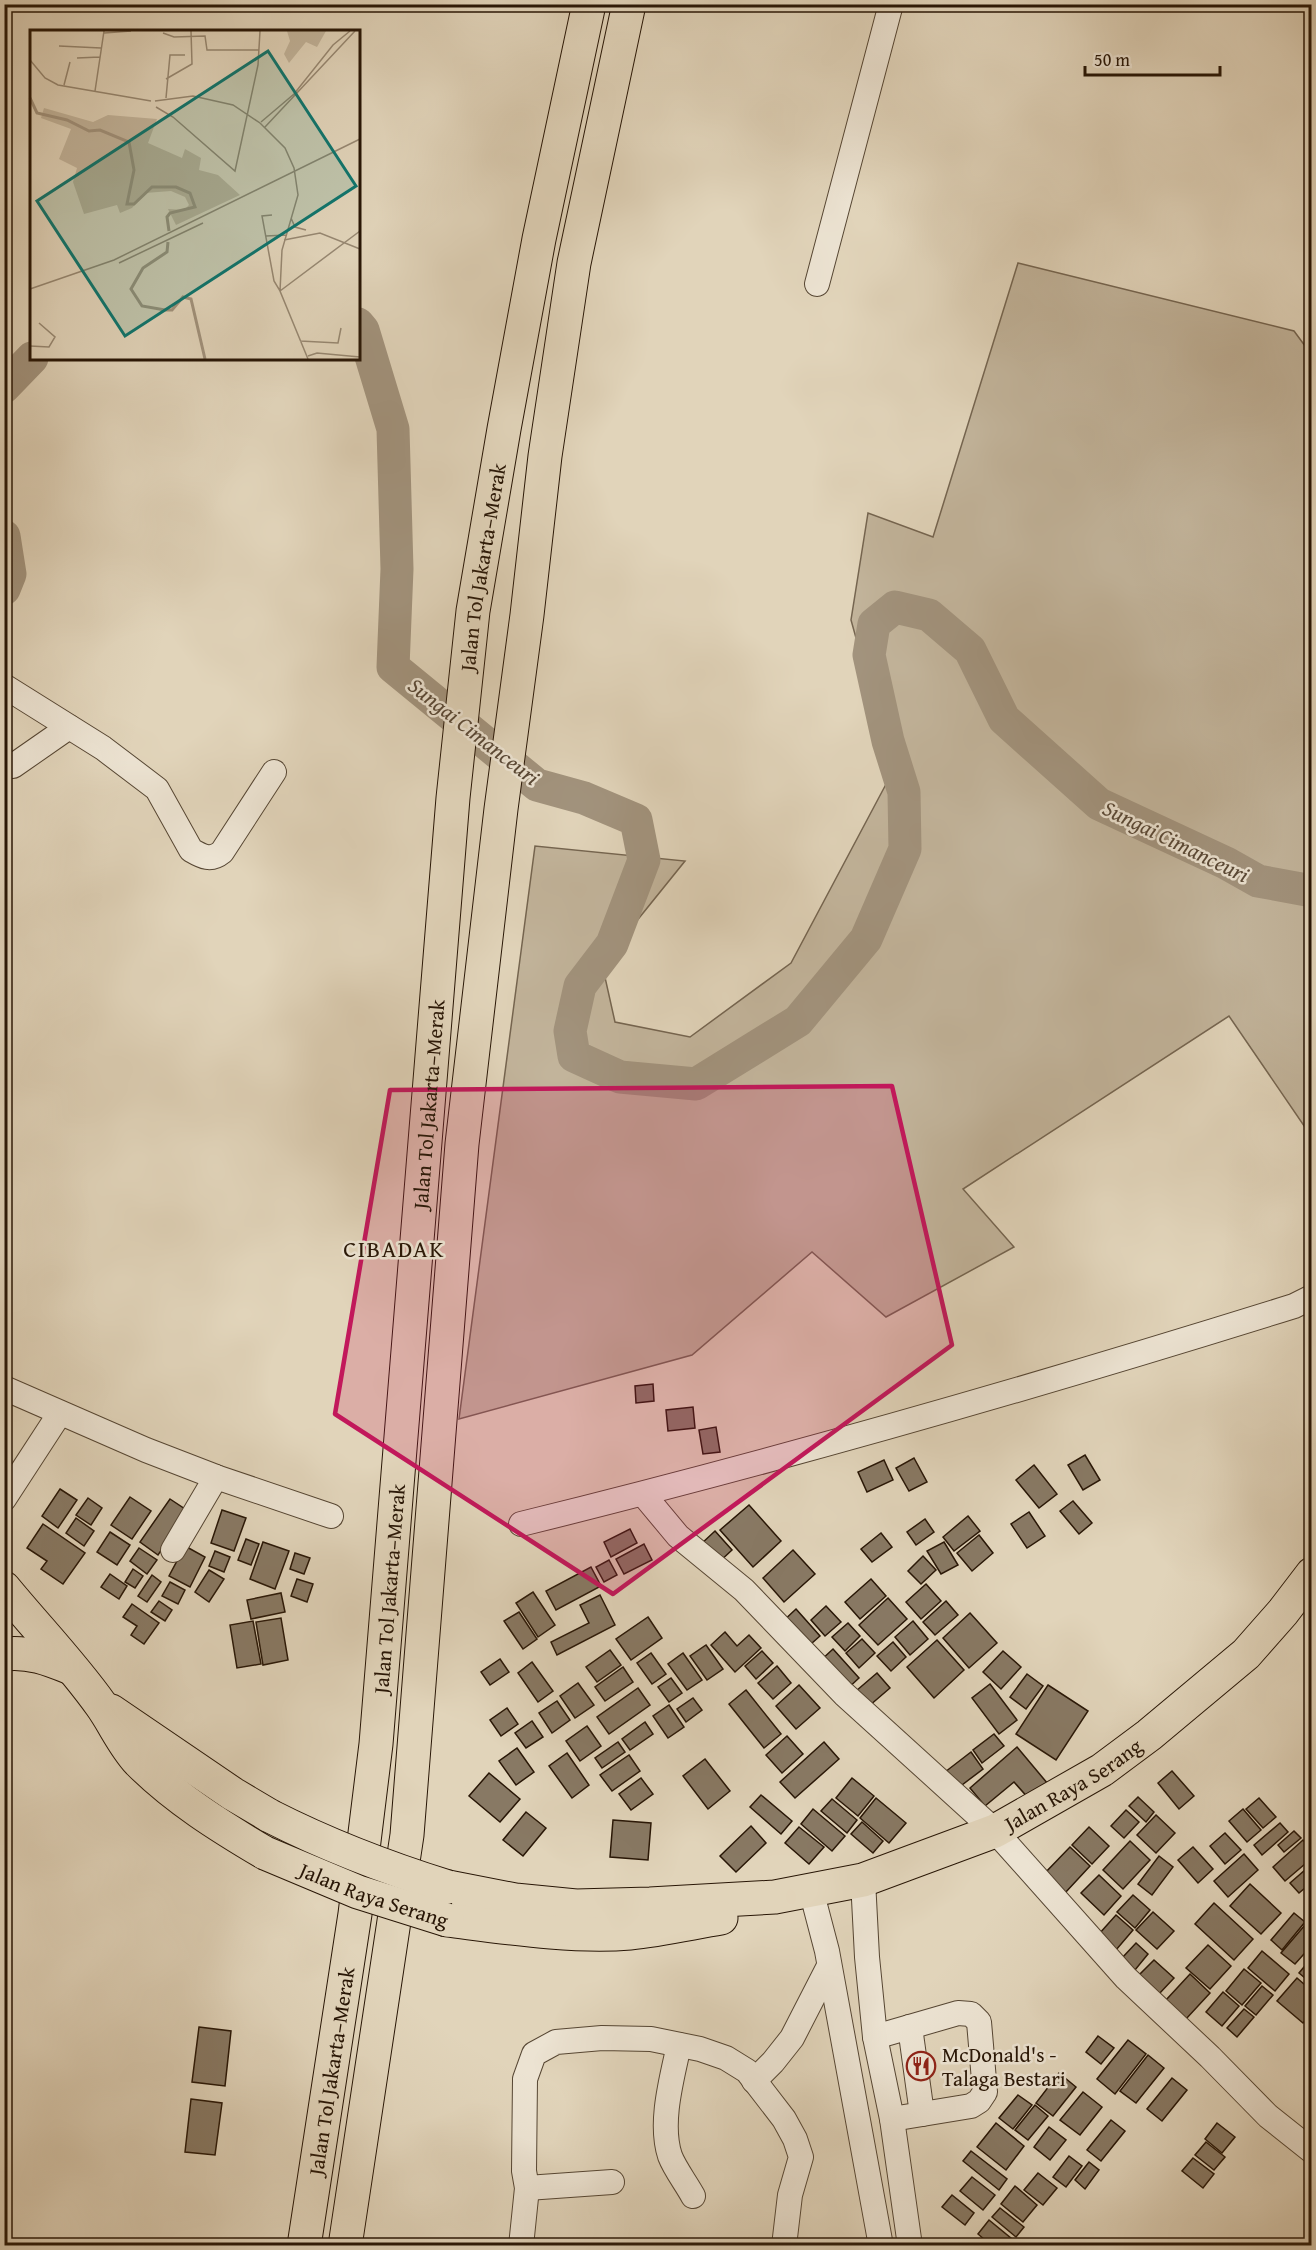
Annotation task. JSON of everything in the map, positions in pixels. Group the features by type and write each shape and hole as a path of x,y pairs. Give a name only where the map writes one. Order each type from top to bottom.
{"highway":[{"name":"Jalan Tol Jakarta–Merak","path":"304,2246 355,1914 376,1744 453,798 473,611 538,239 589,4"},
{"name":"Jalan Tol Jakarta–Merak","path":"345,2246 407,1835 462,1144 545,456 574,263 630,4"},
{"name":"Jalan Raya Serang","path":"102,1705 233,1794 270,1816 314,1838 411,1876 448,1887 515,1900 576,1906 775,1896 862,1880 995,1831 1102,1770 1149,1735 1246,1654 1284,1612 1311,1575"},
{"name":"Jalan Raya Serang","path":"4,1588 102,1705 118,1734 138,1761 180,1797 265,1853 358,1892 447,1920 579,1933 629,1933 731,1916 775,1896"},
{"path":"4,1654 40,1656 71,1668"}],"street":[{"path":"817,284 891,4"},
{"path":"4,686 103,748 157,789 191,850 209,858 216,857 222,852 274,772"},
{"path":"4,766 13,766 69,727"},
{"path":"521,1524 643,1494 1122,1359 1294,1306 1311,1298"},
{"path":"4,1388 146,1450 216,1477 332,1516"},
{"path":"4,1499 60,1413"},
{"path":"173,1550 216,1477"},
{"path":"643,1494 678,1536 744,1590 844,1694 995,1831 1126,1978 1209,2056 1268,2116 1311,2151"},
{"path":"862,1880 875,2037 892,2119 910,2246"},
{"path":"811,1890 831,1977 880,2246"},
{"path":"831,1977 869,1982"},
{"path":"754,2080 773,2062 792,2038 831,1977"},
{"path":"875,2037 958,2013 972,2014 979,2022 984,2095 971,2106 892,2119"},
{"path":"910,2027 922,2114"},
{"path":"521,2246 527,2188 524,2170 525,2079 534,2054 556,2042 602,2038 651,2039 700,2049 726,2058 747,2071 784,2119 795,2139 801,2157 790,2194 784,2246"},
{"path":"679,2045 668,2096 667,2127 670,2155 693,2196"},
{"path":"527,2188 612,2182"}],"highlighted area":[{"path":"892,1086 952,1345 613,1594 335,1414 390,1090"}],"shaded area":[{"path":"1018,263 1294,331 1311,354 1311,1136 1229,1016 963,1189 1014,1247 886,1317 812,1252 692,1355 459,1419 535,846 685,861 602,964 615,1022 690,1037 791,963 893,771 851,620 868,513 933,537"}],"building":[{"path":"653,1384 654,1401 636,1403 635,1386"},
{"path":"693,1407 695,1428 668,1431 666,1410"},
{"path":"716,1427 720,1452 703,1454 699,1430"},
{"path":"1085,1455 1100,1480 1083,1490 1068,1465"},
{"path":"914,1458 927,1482 909,1491 896,1468"},
{"path":"884,1460 893,1480 867,1492 858,1472"},
{"path":"1034,1465 1057,1494 1039,1508 1016,1480"},
{"path":"60,1489 77,1500 58,1528 42,1516"},
{"path":"130,1497 151,1511 132,1539 111,1525"},
{"path":"88,1498 102,1508 91,1525 76,1515"},
{"path":"170,1499 188,1511 158,1555 140,1542"},
{"path":"1073,1501 1092,1523 1079,1534 1060,1511"},
{"path":"749,1505 781,1541 753,1567 720,1530"},
{"path":"222,1510 246,1518 234,1551 211,1543"},
{"path":"1029,1512 1045,1536 1027,1548 1011,1524"},
{"path":"968,1516 980,1531 954,1551 943,1537"},
{"path":"76,1518 94,1531 84,1546 66,1533"},
{"path":"925,1519 934,1532 916,1545 907,1532"},
{"path":"43,1524 85,1553 63,1584 41,1569 47,1561 27,1548"},
{"path":"630,1529 637,1543 611,1557 604,1542"},
{"path":"715,1531 732,1550 717,1564 700,1545"},
{"path":"110,1532 130,1545 117,1565 97,1552"},
{"path":"881,1533 892,1547 872,1562 861,1549"},
{"path":"979,1535 993,1553 972,1571 957,1553"},
{"path":"246,1539 259,1544 251,1565 238,1560"},
{"path":"263,1542 289,1551 275,1589 250,1579"},
{"path":"944,1542 958,1565 941,1574 927,1551"},
{"path":"644,1544 652,1560 624,1574 616,1559"},
{"path":"185,1546 205,1557 190,1587 169,1576"},
{"path":"139,1548 157,1560 147,1574 130,1561"},
{"path":"793,1550 815,1574 784,1602 763,1578"},
{"path":"215,1551 230,1557 224,1572 209,1566"},
{"path":"295,1553 310,1558 304,1574 290,1569"},
{"path":"923,1556 936,1570 921,1584 908,1571"},
{"path":"609,1560 617,1575 604,1582 596,1567"},
{"path":"591,1567 601,1586 556,1610 546,1591"},
{"path":"133,1569 143,1576 135,1588 125,1582"},
{"path":"209,1570 224,1579 209,1602 195,1592"},
{"path":"110,1574 127,1586 119,1599 101,1587"},
{"path":"152,1575 161,1582 147,1602 138,1596"},
{"path":"297,1579 313,1584 307,1602 291,1596"},
{"path":"871,1579 886,1596 860,1619 845,1602"},
{"path":"170,1582 185,1590 178,1604 162,1596"},
{"path":"926,1584 941,1601 921,1619 906,1602"},
{"path":"533,1592 555,1625 538,1637 516,1603"},
{"path":"281,1593 285,1612 251,1619 247,1600"},
{"path":"600,1595 615,1625 557,1655 551,1642 589,1623 580,1605"},
{"path":"888,1598 907,1619 878,1645 859,1625"},
{"path":"159,1601 172,1610 165,1621 151,1612"},
{"path":"946,1601 958,1615 935,1635 923,1622"},
{"path":"132,1604 159,1623 144,1644 131,1635 137,1626 123,1617"},
{"path":"826,1606 841,1622 825,1636 811,1620"},
{"path":"796,1609 820,1636 803,1651 780,1624"},
{"path":"519,1612 537,1639 523,1649 504,1621"},
{"path":"970,1613 997,1643 969,1668 943,1638"},
{"path":"648,1617 662,1638 631,1660 616,1639"},
{"path":"281,1618 288,1660 263,1665 256,1622"},
{"path":"253,1621 261,1664 237,1668 230,1625"},
{"path":"913,1621 928,1639 910,1655 895,1637"},
{"path":"848,1623 860,1636 845,1651 832,1637"},
{"path":"725,1632 737,1646 749,1635 761,1648 735,1672 711,1645"},
{"path":"862,1639 875,1653 859,1668 846,1653"},
{"path":"937,1640 964,1670 934,1698 907,1667"},
{"path":"893,1642 906,1657 891,1671 877,1656"},
{"path":"706,1645 723,1669 707,1680 690,1656"},
{"path":"833,1649 859,1678 845,1691 819,1662"},
{"path":"610,1650 621,1665 597,1682 586,1667"},
{"path":"762,1651 773,1663 756,1679 745,1666"},
{"path":"1003,1651 1021,1667 1001,1689 983,1672"},
{"path":"651,1653 666,1674 652,1684 637,1663"},
{"path":"683,1653 702,1680 687,1690 668,1664"},
{"path":"500,1659 509,1672 490,1685 481,1672"},
{"path":"532,1662 553,1691 538,1702 518,1673"},
{"path":"777,1666 791,1683 773,1699 758,1683"},
{"path":"623,1667 633,1682 605,1701 595,1687"},
{"path":"877,1673 890,1688 869,1706 856,1691"},
{"path":"1027,1674 1043,1686 1026,1709 1010,1697"},
{"path":"671,1678 682,1693 669,1702 658,1687"},
{"path":"578,1683 594,1705 575,1718 560,1696"},
{"path":"990,1684 1017,1720 999,1734 972,1698"},
{"path":"799,1685 820,1708 796,1729 776,1706"},
{"path":"1048,1685 1088,1711 1056,1760 1016,1734"},
{"path":"638,1688 650,1705 609,1734 597,1717"},
{"path":"746,1690 781,1734 764,1748 729,1704"},
{"path":"693,1698 702,1710 686,1722 677,1709"},
{"path":"557,1701 570,1720 552,1733 539,1713"},
{"path":"669,1705 684,1727 668,1738 653,1716"},
{"path":"507,1708 518,1724 501,1736 490,1720"},
{"path":"532,1721 543,1737 526,1748 515,1733"},
{"path":"645,1722 653,1734 630,1750 622,1739"},
{"path":"587,1726 601,1746 580,1761 566,1741"},
{"path":"994,1734 1004,1746 982,1763 973,1750"},
{"path":"787,1736 803,1754 782,1773 766,1755"},
{"path":"618,1742 625,1752 602,1768 595,1758"},
{"path":"824,1742 839,1759 795,1798 780,1782"},
{"path":"1017,1747 1048,1784 1030,1800 1014,1782 985,1806 970,1788"},
{"path":"517,1748 534,1772 516,1785 499,1761"},
{"path":"971,1752 983,1769 958,1788 945,1772"},
{"path":"567,1753 589,1785 572,1798 549,1766"},
{"path":"629,1755 640,1771 612,1791 600,1775"},
{"path":"705,1759 730,1791 708,1809 683,1776"},
{"path":"1172,1771 1194,1796 1179,1809 1158,1783"},
{"path":"489,1773 520,1799 500,1822 469,1796"},
{"path":"641,1778 653,1794 631,1810 619,1794"},
{"path":"852,1778 874,1796 858,1816 836,1798"},
{"path":"761,1795 792,1821 781,1834 750,1807"},
{"path":"1138,1797 1154,1812 1146,1822 1129,1806"},
{"path":"876,1798 906,1823 889,1843 860,1818"},
{"path":"1259,1798 1276,1817 1263,1828 1246,1809"},
{"path":"832,1799 857,1820 847,1833 821,1811"},
{"path":"813,1809 845,1836 832,1851 801,1824"},
{"path":"1243,1809 1261,1830 1247,1842 1229,1821"},
{"path":"1126,1810 1139,1822 1124,1838 1111,1826"},
{"path":"526,1812 546,1828 523,1856 503,1840"},
{"path":"1156,1815 1175,1833 1156,1853 1137,1835"},
{"path":"613,1820 651,1823 648,1860 610,1857"},
{"path":"862,1822 883,1841 873,1853 851,1834"},
{"path":"1280,1823 1288,1832 1262,1855 1254,1845"},
{"path":"751,1826 766,1843 736,1872 720,1856"},
{"path":"799,1827 824,1847 809,1864 785,1843"},
{"path":"1089,1827 1109,1846 1092,1864 1072,1845"},
{"path":"1294,1831 1301,1838 1284,1852 1278,1845"},
{"path":"1225,1833 1241,1850 1225,1864 1210,1846"},
{"path":"1303,1840 1312,1850 1312,1858 1285,1881 1273,1867"},
{"path":"1130,1841 1150,1860 1123,1889 1103,1870"},
{"path":"1070,1847 1090,1866 1065,1893 1044,1874"},
{"path":"1193,1847 1213,1869 1198,1883 1178,1860"},
{"path":"1244,1854 1258,1870 1228,1897 1214,1881"},
{"path":"1159,1856 1173,1867 1152,1895 1138,1884"},
{"path":"1312,1864 1312,1882 1299,1893 1290,1883"},
{"path":"1099,1875 1121,1896 1104,1915 1081,1893"},
{"path":"1250,1884 1281,1913 1261,1934 1230,1906"},
{"path":"1133,1895 1150,1910 1135,1928 1117,1912"},
{"path":"1214,1903 1253,1939 1234,1960 1195,1924"},
{"path":"1153,1912 1174,1931 1157,1949 1136,1930"},
{"path":"1294,1913 1305,1922 1282,1950 1271,1940"},
{"path":"1116,1915 1133,1930 1116,1950 1099,1934"},
{"path":"1305,1925 1312,1931 1312,1945 1295,1964 1281,1953"},
{"path":"1136,1943 1148,1954 1135,1970 1122,1958"},
{"path":"1208,1945 1231,1966 1210,1989 1186,1968"},
{"path":"1262,1951 1289,1974 1275,1991 1248,1968"},
{"path":"1154,1960 1174,1978 1159,1994 1139,1975"},
{"path":"1309,1961 1312,1963 1312,1984 1299,1973"},
{"path":"1244,1969 1261,1983 1242,2005 1226,1991"},
{"path":"1190,1974 1210,1993 1186,2019 1166,2000"},
{"path":"1297,1978 1312,1991 1312,2013 1303,2023 1277,2001"},
{"path":"1262,1986 1273,1995 1256,2015 1245,2006"},
{"path":"1223,1992 1239,2006 1222,2026 1206,2012"},
{"path":"1244,2009 1254,2017 1237,2037 1227,2028"},
{"path":"199,2027 231,2031 225,2086 192,2082"},
{"path":"1098,2036 1114,2048 1101,2064 1086,2052"},
{"path":"1128,2040 1146,2054 1115,2094 1097,2079"},
{"path":"1148,2055 1164,2068 1136,2103 1120,2091"},
{"path":"1059,2073 1076,2087 1053,2116 1036,2103"},
{"path":"1172,2078 1187,2090 1162,2121 1147,2109"},
{"path":"1083,2092 1102,2107 1080,2135 1060,2120"},
{"path":"1018,2095 1032,2105 1013,2129 999,2118"},
{"path":"191,2099 222,2103 215,2155 185,2152"},
{"path":"1035,2105 1048,2116 1028,2140 1015,2130"},
{"path":"1111,2120 1125,2131 1101,2161 1087,2150"},
{"path":"996,2123 1024,2146 1006,2170 977,2147"},
{"path":"1217,2123 1235,2137 1222,2153 1205,2139"},
{"path":"1049,2127 1066,2140 1050,2160 1034,2147"},
{"path":"1206,2142 1225,2157 1214,2170 1195,2155"},
{"path":"971,2151 1007,2179 999,2190 963,2161"},
{"path":"1069,2156 1082,2166 1066,2187 1053,2177"},
{"path":"1193,2158 1214,2174 1203,2188 1182,2171"},
{"path":"1089,2162 1099,2170 1085,2189 1075,2180"},
{"path":"1038,2173 1057,2188 1043,2205 1024,2190"},
{"path":"972,2177 995,2195 983,2210 960,2191"},
{"path":"1015,2186 1037,2205 1023,2222 1001,2204"},
{"path":"952,2195 974,2213 965,2225 942,2207"},
{"path":"1000,2208 1024,2227 1016,2237 992,2217"},
{"path":"989,2220 1012,2239 1007,2246 992,2246 978,2234"}],"waterway":[{"name":"Sungai Cimanceuri","path":"360,326 393,429 397,569 393,667 537,785 584,798 636,820 644,860 612,944 580,986 570,1031 574,1056 620,1077 696,1084 798,1021 866,939 905,849 904,792 888,741 869,655 874,624 895,607 929,615 970,650 1004,719 1099,804 1226,863 1258,881 1312,891"},
{"name":"Sungai Cimanceuri","path":"4,387 30,360"},
{"name":"Sungai Cimanceuri","path":"4,536 10,574 4,589"}],"place":[{"name":"McDonald's - Talaga Bestari","path":"921,2066"}],"district":[{"name":"CIBADAK","path":"394,1248"}]}
